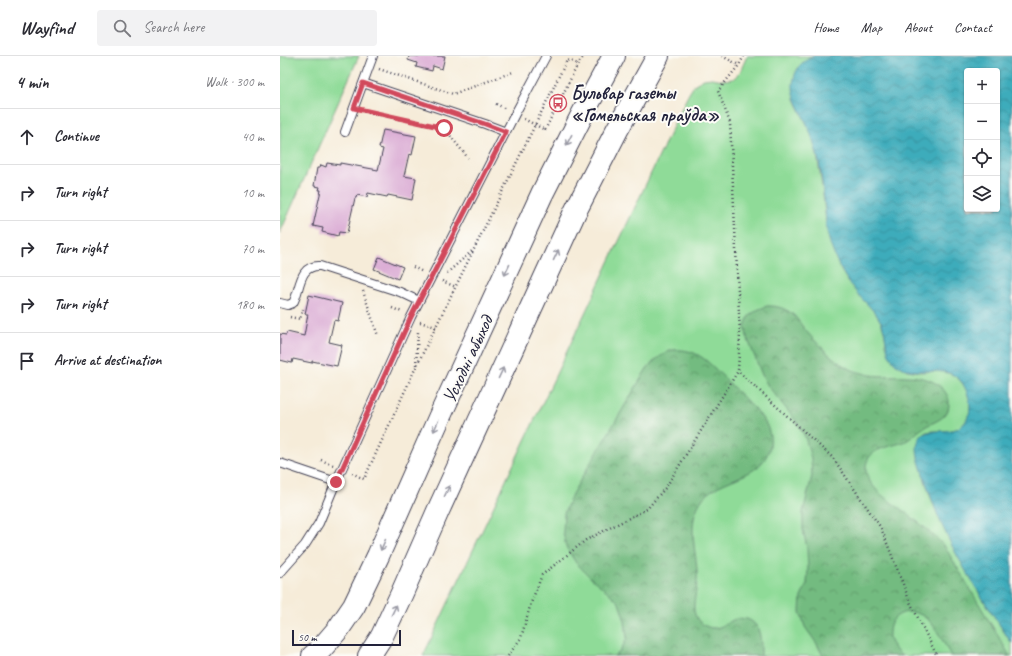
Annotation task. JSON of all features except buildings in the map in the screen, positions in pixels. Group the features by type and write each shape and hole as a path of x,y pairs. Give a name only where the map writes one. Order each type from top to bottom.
{"main road":[{"name":"Усходні абыход","path":"313,656 339,628 354,606 542,194 582,114 614,56"},
{"name":"Усходні абыход","path":"369,656 382,636 576,212 617,130 658,56"}],"lane":[{"path":"345,132 373,56"},
{"path":"280,573 301,550 312,534 411,317 546,56"},
{"path":"363,83 506,132"},
{"path":"280,303 288,305 294,303 303,275 307,270 315,266 320,266 400,292 419,301"},
{"path":"280,463 336,482"}],"path":[{"path":"524,119 545,130 578,64 584,56"},
{"path":"722,56 739,65"},
{"path":"508,656 521,638 531,603 542,575 586,540 647,509 666,487 738,371 740,334 730,123 718,91 739,65 744,56"},
{"path":"351,473 364,479 416,367 568,60 578,64"},
{"path":"370,66 453,94 513,72"},
{"path":"496,104 506,110"},
{"path":"354,108 444,128 468,158"},
{"path":"445,274 474,250"},
{"path":"413,267 423,272"},
{"path":"439,279 456,287"},
{"path":"362,287 378,336"},
{"path":"287,316 300,319 304,304"},
{"path":"392,308 402,312"},
{"path":"416,367 418,321 436,327"},
{"path":"738,371 833,458 881,528 910,602 937,656"},
{"path":"321,460 333,465"}],"green space":[{"path":"280,56 359,56 280,233"},
{"path":"747,56 813,56 806,59 795,99 811,133 816,149 827,231 839,267 849,283 875,312 881,322 885,333 886,344 895,363 907,370 921,372 948,372 958,378 966,388 970,402 970,414 965,423 957,429 926,432 921,436 918,457 929,493 941,523 976,588 1012,644 1012,656 423,656 688,95 695,84 704,79 733,79 740,72"},
{"path":"767,306 780,308 791,313 822,348 848,368 870,375 918,377 927,379 943,389 949,402 949,408 944,416 923,428 904,442 880,449 875,452 867,461 866,473 878,492 921,525 945,547 1010,656 951,656 939,634 927,619 917,613 906,612 896,617 890,626 889,632 890,641 894,648 902,656 823,656 817,644 805,627 800,612 801,597 807,584 807,548 803,530 803,512 812,476 811,458 805,437 796,421 768,386 762,375 747,337 745,326 749,316 757,310"},
{"path":"672,350 691,352 708,362 757,412 769,430 770,447 765,459 750,472 715,488 707,494 696,510 693,530 697,568 694,605 696,617 703,624 713,628 742,618 752,621 756,625 760,634 761,656 614,656 620,652 627,638 625,621 619,603 576,563 566,547 563,532 564,513 572,494 646,370 658,358"}],"water":[{"path":"813,56 1012,56 1012,644 974,585 948,539 934,505 917,454 917,446 921,436 933,431 956,429 962,425 969,416 970,412 969,397 960,380 952,375 943,372 913,371 904,368 891,359 887,349 881,322 852,287 839,266 826,228 823,186 817,154 810,131 793,88 795,75 799,67"}],"place":[{"name":"Бульвар газеты «Гомельская праўда»","path":"558,103"}],"route":[{"path":"336,482 411,317 506,132 363,83 354,108 444,128"}]}
